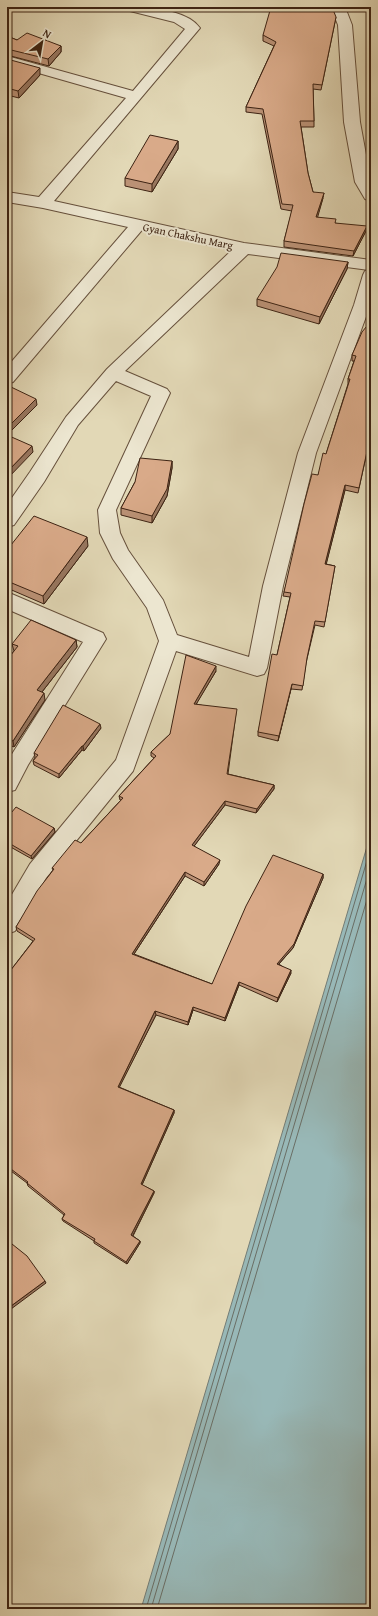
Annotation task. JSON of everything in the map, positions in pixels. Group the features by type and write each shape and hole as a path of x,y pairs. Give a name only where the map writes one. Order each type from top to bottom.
{"street":[{"path":"43,203 193,28 179,20 131,7"},
{"path":"338,7 345,25 352,122 363,182 371,196"},
{"path":"7,60 136,96"},
{"name":"Gyan Chakshu Marg","path":"7,197 43,203 244,248 371,265"},
{"path":"7,378 138,225"},
{"path":"7,520 37,477 72,421 114,373 244,248"},
{"path":"170,641 256,668 273,586 307,453 362,305 371,275"},
{"path":"7,924 38,871 125,765 170,641 156,605 120,554 110,533 107,510 161,393 114,373"},
{"path":"7,600 96,639 20,759 7,783"}],"water":[{"path":"371,833 371,1609 141,1609"}],"building":[{"path":"271,7 332,7 336,17 322,85 313,84 314,121 300,121 308,173 313,192 324,193 316,217 336,219 335,223 367,226 354,251 284,241 293,205 282,204 263,109 246,107 276,42 263,35"},
{"path":"371,15 371,84 369,84"},
{"path":"27,33 61,46 48,59 7,49 7,36 17,40"},
{"path":"7,59 40,68 18,91 7,88"},
{"path":"371,97 371,130 370,129"},
{"path":"150,135 178,141 152,184 125,178"},
{"path":"281,253 348,262 320,317 257,299 277,267"},
{"path":"371,321 371,433 359,488 345,485 325,564 335,566 325,622 315,621 303,686 292,684 279,736 258,732 272,654 277,655 291,593 284,592 312,474 318,475 323,453 326,454 350,379 348,379 356,356 352,355 362,332"},
{"path":"11,387 36,399 7,428 7,391"},
{"path":"7,435 32,446 7,472"},
{"path":"140,458 172,461 167,489 152,516 121,508 135,482"},
{"path":"34,516 87,537 43,596 7,581 7,550"},
{"path":"31,620 76,640 37,690 44,693 13,741 7,738 7,660 18,646 12,644"},
{"path":"186,655 216,666 194,704 237,709 227,774 274,785 257,809 225,801 192,845 220,860 204,882 185,872 132,954 212,984 246,906 273,855 323,874 294,944 277,964 291,970 278,998 239,982 225,1018 193,1007 188,1022 155,1011 118,1087 174,1110 141,1184 154,1191 131,1235 140,1241 126,1262 94,1241 95,1239 62,1219 65,1214 7,1166 7,975 35,939 16,927 37,891 54,869 52,868 75,840 81,843 123,798 119,796 156,756 151,752 170,734"},
{"path":"63,705 100,724 59,774 33,761 38,755 34,753"},
{"path":"16,807 54,828 31,856 7,842 7,818"},
{"path":"7,1240 27,1256 45,1281 7,1309"}]}
